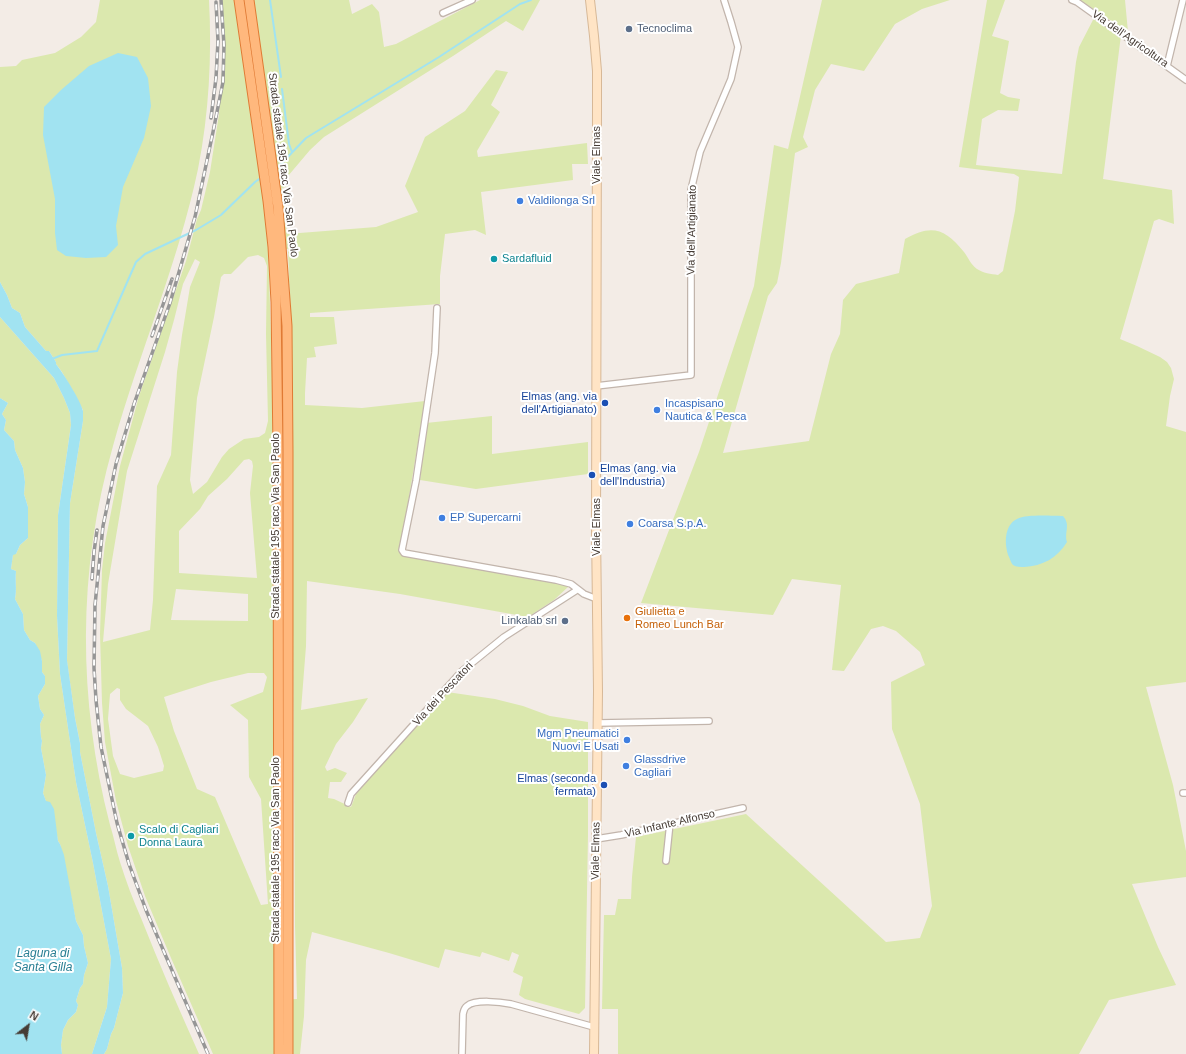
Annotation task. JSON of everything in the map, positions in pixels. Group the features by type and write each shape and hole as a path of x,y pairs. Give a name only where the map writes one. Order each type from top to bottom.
{"highway":[{"name":"Strada statale 195 racc Via San Paolo","path":"239,0 246,16 264,170 277,247 287,326 288,452 284,1000 288,1054"},
{"name":"Strada statale 195 racc Via San Paolo","path":"246,16 249,0"},
{"name":"Strada statale 195 racc Via San Paolo","path":"279,1054 284,1000"}],"main road":[{"name":"Viale Elmas","path":"590,1 597,86 596,386 598,723 594,1054"}],"street":[{"path":"443,13 472,0"},
{"name":"Via dell'Artigianato","path":"596,386 691,375 691,190 700,152 731,80 738,47 724,0"},
{"name":"Via dell'Agricoltura","path":"1072,0 1077,2 1186,80"},
{"path":"1167,66 1183,0"},
{"path":"437,308 435,353 416,481 402,550 404,553 556,580 571,584 577,590 597,599"},
{"name":"Via dei Pescatori","path":"348,803 351,794 462,671 504,637 577,590"},
{"path":"598,723 709,722"},
{"name":"Via Infante Alfonso","path":"596,839 621,835 743,808"},
{"path":"666,861 670,823"},
{"path":"462,1054 462,1014 464,1008 473,1003 502,1002 594,1027"}],"green space":[{"path":"100,0 209,0 209,85 205,127 198,169 180,239 123,411 101,493 93,541 88,588 86,636 87,683 92,730 99,778 117,853 135,904 199,1054 104,1054 114,1028 123,993 122,968 108,886 80,752 80,743 67,661 70,503 83,421 83,410 49,351 46,351 25,327 20,313 12,308 0,282 0,67 16,66 22,60 55,53 81,37 96,22"},
{"path":"222,0 235,0 238,18 255,14 253,0 349,0 352,14 372,4 379,12 384,47 396,44 480,0 540,0 523,31 506,21 324,137 310,150 288,176 289,186 282,188 287,234 376,227 418,212 405,186 425,137 465,111 496,70 508,72 491,105 500,112 477,151 478,157 587,143 588,164 572,164 573,180 481,192 486,235 475,230 445,234 440,276 440,304 310,313 310,317 334,317 337,344 314,347 316,357 307,358 305,393 305,405 362,408 425,401 400,551 403,556 560,584 568,587 554,600 528,617 400,594 307,581 306,646 301,710 368,698 353,722 336,744 325,767 327,771 335,768 347,773 341,782 330,782 328,798 334,799 351,807 356,794 447,692 495,699 523,706 550,716 588,722 585,1008 579,1014 525,999 519,995 523,977 513,972 519,955 512,952 509,961 482,952 480,957 445,949 439,968 312,932 306,960 304,1016 300,1054 213,1054 145,896 128,846 116,801 105,742 100,634 102,570 105,543 120,466 139,396 186,261 197,219 201,210 210,172 219,114 223,55","holes":["268,247 288,249 291,335 295,926 297,999 277,1000 274,964 274,422","258,255 264,258 267,266 266,334 268,421 265,433 259,437 244,439 229,449 222,457 207,482 193,494 190,480 197,398 221,277 224,274 231,274 248,257","195,259 200,262 190,287 182,335 177,372 171,455 157,486 153,600 150,630 103,642 108,584 127,471 174,320 183,284","249,459 252,461 253,466 250,493 257,578 179,573 179,531 200,509 208,496 227,479 244,460","176,589 248,594 248,621 171,620","248,673 264,673 267,677 263,692 230,705 248,720 249,777 261,799 268,904 261,905 215,797 197,789 174,731 164,697 211,682","117,688 120,689 120,700 126,709 148,726 158,747 164,766 163,771 134,778 120,774 113,756 108,719 110,694"]},
{"path":"822,0 950,0 922,9 895,24 864,71 831,64 815,90 803,137 808,147 795,153 781,263 777,283 768,296 723,453 809,441 831,354 840,334 843,300 856,284 899,273 905,239 923,231 930,230 944,233 957,244 977,269 998,275 1003,271 1015,211 1019,177 1014,174 959,167 987,0 1005,0 992,36 1009,41 1000,93 1008,97 1020,99 1018,111 998,110 982,119 976,165 1062,174 1079,47 1094,18 1121,35 1103,179 1172,190 1174,224 1159,219 1154,221 1120,339 1160,357 1167,362 1171,368 1174,379 1166,426 1186,432 1186,682 1146,687 1173,785 1186,851 1186,877 1132,884 1158,947 1176,985 1109,1000 1079,1054 618,1054 618,1009 602,1009 604,915 615,915 618,899 631,899 636,837 746,814 886,942 920,938 932,906 920,804 892,729 891,682 925,665 920,652 896,631 883,626 871,629 844,671 832,670 841,585 792,579 773,615 641,603 699,452 754,286 774,145 788,149"},
{"path":"1080,0 1125,0 1128,32"},
{"path":"0,317 54,378 70,413 71,425 58,515 57,616 60,674 76,782 111,959 107,1007 92,1054 62,1054 61,1045 63,1030 68,1020 76,1012 78,1005 76,1001 80,988 83,984 88,963 83,935 76,921 60,844 43,793 46,775 41,748 42,741 40,724 44,715 40,709 38,696 45,684 45,676 42,672 42,661 35,643 30,640 24,630 23,614 15,599 16,571 11,569 13,554 16,554 20,545 28,538 28,507 24,494 25,482 23,468 15,450 14,441 4,430 6,420 2,414 8,403 0,398"},
{"path":"492,416 492,454 588,442 588,474 476,489 420,480 426,423"}],"water":[{"path":"118,53 137,57 148,78 151,106 144,138 123,187 116,226 118,245 106,257 86,258 66,256 57,250 55,233 55,199 43,135 44,107 89,66"},
{"path":"0,282 12,308 20,313 25,327 46,351 49,351 82,406 83,411 83,421 70,503 67,660 80,743 80,752 108,886 122,968 123,993 114,1028 104,1054 92,1054 107,1007 111,959 76,782 60,674 57,616 58,515 71,425 70,413 54,378 0,317"},
{"name":"Laguna di Santa Gilla","path":"0,398 8,403 2,414 6,420 4,430 14,441 15,450 23,468 25,482 24,494 28,507 28,538 20,545 16,554 13,555 11,569 16,571 15,599 23,614 24,630 30,640 35,643 40,651 42,672 45,676 45,684 38,696 40,709 44,715 40,724 42,741 41,748 46,775 43,793 46,801 50,802 54,809 58,841 64,855 76,921 83,935 88,963 83,984 80,988 76,1001 78,1005 76,1012 68,1020 63,1030 61,1045 62,1054 0,1054"},
{"path":"1026,516 1063,516 1067,522 1067,542 1059,553 1049,560 1037,565 1017,567 1013,565 1007,552 1006,536 1007,530 1013,522"}],"waterway":[{"path":"270,0 281,77"},
{"path":"276,168 306,138 439,57 520,4 531,0"},
{"path":"282,89 289,144 292,152"},
{"path":"52,359 62,355 97,351 136,262 145,254 196,230 221,215 262,177"}],"railway":[{"path":"208,1054 146,910 129,864 117,823 101,747 94,668 95,605 103,526 116,464 134,404 170,303 195,217 223,82 224,45 221,0"},
{"path":"211,118 216,78 218,41 216,2"},
{"path":"152,336 172,279"},
{"path":"92,579 97,530"}],"place":[{"name":"Tecnoclima","path":"629,29"},
{"name":"Valdilonga Srl","path":"520,201"},
{"name":"Sardafluid","path":"494,259"},
{"name":"Elmas (ang. via dell'Artigianato)","path":"605,403"},
{"name":"Incaspisano Nautica & Pesca","path":"657,410"},
{"name":"Elmas (ang. via dell'Industria)","path":"592,475"},
{"name":"EP Supercarni","path":"442,518"},
{"name":"Coarsa S.p.A.","path":"630,524"},
{"name":"Giulietta e Romeo Lunch Bar","path":"627,618"},
{"name":"Linkalab srl","path":"565,621"},
{"name":"Mgm Pneumatici Nuovi E Usati","path":"627,740"},
{"name":"Glassdrive Cagliari","path":"626,766"},
{"name":"Elmas (seconda fermata)","path":"604,785"},
{"name":"Scalo di Cagliari Donna Laura","path":"131,836"}]}
